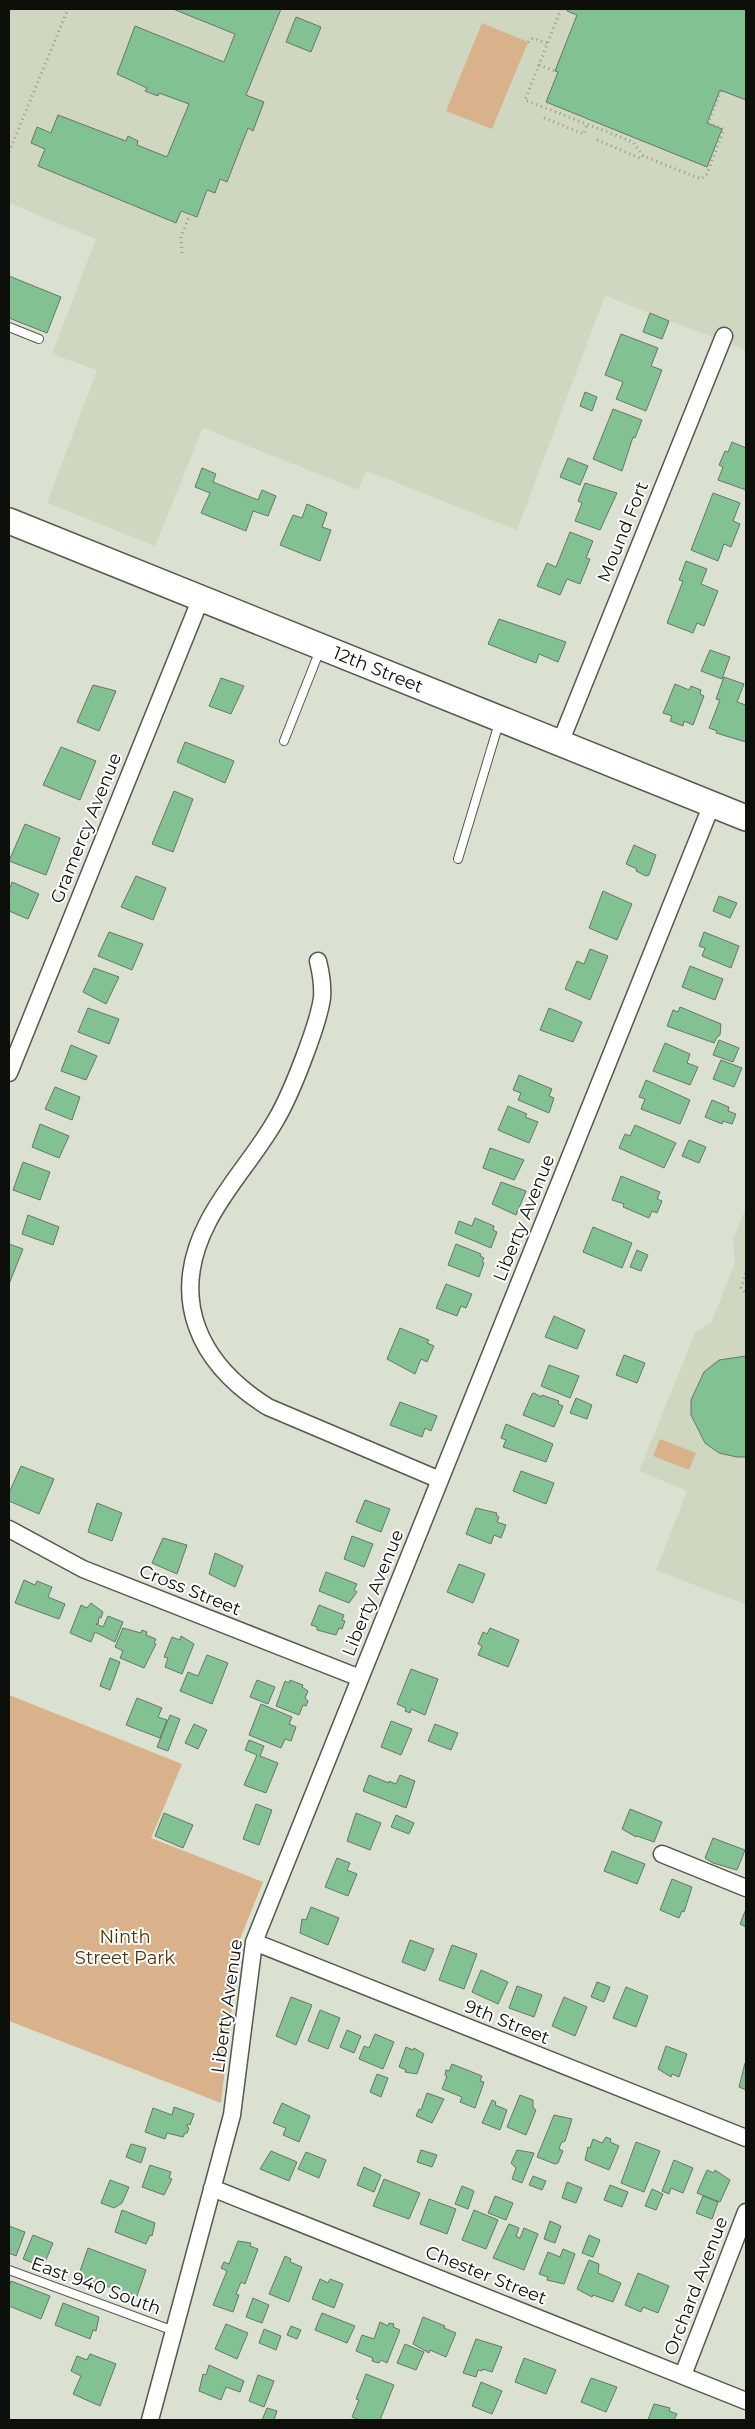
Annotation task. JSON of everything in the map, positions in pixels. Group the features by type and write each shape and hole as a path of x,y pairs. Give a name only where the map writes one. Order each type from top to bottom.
{"main road":[{"name":"12th Street","path":"9,521 746,818"}],"street":[{"name":"Mound Fort","path":"560,743 724,336"},
{"name":"Gramercy Avenue","path":"9,1074 201,598"},
{"name":"Liberty Avenue","path":"150,2420 232,2115 254,1942 712,804"},
{"path":"318,961 322,979 322,999 311,1035 278,1118 208,1222 195,1252 190,1284 190,1308 205,1348 222,1371 245,1393 268,1408 440,1480"},
{"name":"Cross Street","path":"9,1530 83,1569 360,1678"},
{"path":"662,1854 746,1888"},
{"name":"9th Street","path":"254,1942 746,2138"},
{"name":"Chester Street","path":"212,2188 746,2400"},
{"name":"Orchard Avenue","path":"683,2375 746,2212"}],"lane":[{"path":"9,327 39,339"},
{"path":"284,741 321,647"},
{"path":"458,859 500,719"},
{"name":"East 940 South","path":"9,2270 174,2330"}],"path":[{"path":"9,152 68,9"},
{"path":"561,9 525,100 634,142 643,156"},
{"path":"528,42 533,38 548,44"},
{"path":"539,65 554,71"},
{"path":"597,140 640,158 643,156 700,179 707,174 724,130 708,123 721,91"},
{"path":"544,118 584,134 587,124"},
{"path":"182,253 182,238 190,214"},
{"path":"746,1274 740,1288 746,1293"}],"shaded area":[{"path":"9,9 746,9 746,350 605,296 517,530 366,471 358,490 203,428 155,546 47,503 97,370 52,354 96,239 9,203"},
{"path":"746,1207 746,1605 656,1570 687,1491 639,1471 695,1333 711,1323 735,1263 733,1240"}],"green space":[{"path":"482,23 528,42 492,129 446,111"},
{"path":"660,1439 696,1453 689,1470 653,1456"},
{"name":"Ninth Street Park","path":"9,1695 182,1764 151,1838 263,1882 240,1939 221,2103 9,2021"}],"building":[{"path":"173,9 281,9 246,95 264,102 253,131 248,128 227,182 220,179 215,193 207,190 197,217 181,211 176,223 38,166 45,149 31,143 37,127 51,133 58,115 126,141 128,136 138,141 137,145 167,157 189,104 159,93 158,96 145,91 147,88 117,74 135,26 224,62 235,34"},
{"path":"568,9 746,9 746,100 720,90 707,123 722,129 707,167 546,102 558,72 555,71 577,15 567,11"},
{"path":"296,17 321,27 311,52 286,42"},
{"path":"9,276 61,297 47,333 9,318"},
{"path":"650,313 669,321 662,339 643,332"},
{"path":"621,334 658,348 651,366 662,370 646,411 616,399 623,382 605,375"},
{"path":"585,392 597,397 592,411 580,406"},
{"path":"613,409 642,420 635,438 633,437 622,471 593,459"},
{"path":"732,442 746,448 746,490 718,480 723,467 719,465 725,451 728,452"},
{"path":"568,458 588,466 580,485 560,477"},
{"path":"202,468 216,474 213,482 258,500 262,490 276,496 268,516 253,511 246,531 201,513 210,493 195,487"},
{"path":"585,483 617,493 600,530 575,521 582,503 578,501"},
{"path":"713,493 740,503 733,521 740,524 731,547 724,544 718,561 691,550"},
{"path":"307,504 327,513 322,527 331,530 320,561 280,545 293,515 302,518"},
{"path":"570,532 593,541 586,558 590,559 580,584 567,579 560,595 537,586 547,563 556,567"},
{"path":"686,561 707,569 701,584 718,591 704,626 697,623 693,633 667,623 683,581 679,580"},
{"path":"499,619 566,642 558,662 539,654 536,663 488,644"},
{"path":"710,650 730,657 722,679 701,671"},
{"path":"724,677 744,684 737,702 746,705 746,742 716,733 717,731 709,728 720,700 716,699"},
{"path":"221,678 244,686 231,714 209,706"},
{"path":"675,684 689,690 691,686 701,690 700,694 704,696 693,725 684,721 683,726 670,721 672,716 663,713"},
{"path":"93,685 116,691 99,731 77,722"},
{"path":"185,742 234,761 225,783 177,762"},
{"path":"61,747 96,761 80,800 43,785"},
{"path":"174,791 193,799 173,852 152,844"},
{"path":"25,824 60,838 46,875 9,861"},
{"path":"634,845 656,855 649,875 646,876 626,864"},
{"path":"136,876 166,888 153,920 121,907"},
{"path":"12,882 39,894 28,919 9,911 9,891"},
{"path":"603,891 632,904 617,940 589,928"},
{"path":"719,896 737,903 730,918 713,911"},
{"path":"109,932 143,944 132,970 98,956"},
{"path":"704,932 739,946 731,968 702,956 705,948 699,946"},
{"path":"590,949 608,956 590,1000 565,989 577,961 584,964"},
{"path":"690,966 723,979 715,1000 682,987"},
{"path":"94,968 119,977 106,1004 83,992"},
{"path":"680,1007 721,1024 720,1035 714,1043 667,1026 673,1010 678,1012"},
{"path":"88,1008 119,1019 109,1044 78,1032"},
{"path":"549,1008 582,1022 573,1042 540,1030"},
{"path":"719,1040 739,1048 733,1062 713,1055"},
{"path":"665,1043 690,1054 687,1063 698,1067 690,1085 653,1071"},
{"path":"71,1045 97,1056 86,1080 61,1071"},
{"path":"721,1060 742,1068 734,1087 713,1079"},
{"path":"519,1075 552,1089 549,1096 554,1098 549,1113 518,1100 521,1093 513,1090"},
{"path":"646,1080 690,1100 680,1124 641,1109 645,1099 639,1097"},
{"path":"55,1087 80,1097 72,1120 45,1109"},
{"path":"712,1100 729,1107 728,1111 736,1114 732,1124 723,1121 722,1124 705,1117"},
{"path":"508,1106 527,1114 525,1117 538,1122 529,1143 498,1130"},
{"path":"40,1124 69,1136 59,1158 32,1147"},
{"path":"635,1125 676,1143 664,1168 619,1148 625,1134 630,1136"},
{"path":"689,1140 706,1147 699,1163 682,1156"},
{"path":"490,1148 524,1160 514,1180 483,1168"},
{"path":"23,1162 50,1172 40,1200 13,1190"},
{"path":"621,1176 660,1192 657,1199 662,1201 657,1213 652,1211 649,1218 623,1207 624,1204 612,1200"},
{"path":"501,1182 526,1191 516,1215 492,1204"},
{"path":"28,1215 59,1227 53,1245 22,1234"},
{"path":"475,1218 494,1226 493,1230 497,1232 491,1248 455,1233 459,1221 472,1226"},
{"path":"593,1227 632,1243 622,1268 583,1252"},
{"path":"9,1244 23,1249 9,1284"},
{"path":"456,1244 481,1254 480,1256 484,1258 479,1277 448,1265"},
{"path":"637,1250 648,1255 641,1271 630,1267"},
{"path":"446,1284 472,1294 466,1308 461,1306 457,1316 436,1308"},
{"path":"554,1316 585,1330 577,1349 545,1337"},
{"path":"400,1328 429,1340 427,1343 434,1346 427,1362 421,1359 415,1374 387,1359"},
{"path":"624,1355 645,1363 637,1383 616,1375"},
{"path":"746,1356 746,1457 737,1457 719,1453 705,1443 691,1415 691,1400 704,1372 719,1360"},
{"path":"549,1365 579,1376 570,1398 541,1386"},
{"path":"534,1393 541,1397 542,1395 559,1401 558,1404 563,1406 554,1427 523,1415"},
{"path":"576,1398 592,1405 587,1419 570,1413"},
{"path":"400,1402 437,1416 431,1431 425,1428 422,1437 390,1425"},
{"path":"506,1424 553,1444 546,1462 503,1447 506,1440 501,1438"},
{"path":"21,1466 54,1479 39,1514 9,1501 9,1493"},
{"path":"521,1471 554,1483 546,1504 513,1491"},
{"path":"365,1500 390,1509 381,1532 356,1522"},
{"path":"97,1503 122,1513 112,1541 88,1532"},
{"path":"476,1508 497,1513 496,1515 499,1517 497,1522 506,1525 501,1538 494,1535 491,1544 466,1534"},
{"path":"352,1536 373,1544 364,1567 344,1559"},
{"path":"163,1538 187,1545 177,1574 152,1563"},
{"path":"215,1553 243,1566 235,1587 209,1574"},
{"path":"459,1564 485,1574 473,1603 447,1592"},
{"path":"326,1572 357,1584 354,1590 357,1592 349,1603 319,1591"},
{"path":"24,1580 35,1585 37,1581 52,1587 48,1597 65,1604 59,1619 15,1603"},
{"path":"91,1603 103,1612 101,1618 99,1617 98,1624 96,1624 103,1627 108,1616 123,1622 115,1642 95,1632 91,1642 70,1633 81,1605 87,1608"},
{"path":"319,1605 344,1615 342,1620 345,1621 342,1629 339,1628 336,1635 317,1630 317,1627 311,1625"},
{"path":"123,1628 141,1633 142,1630 147,1632 146,1635 156,1639 154,1643 156,1644 144,1668 120,1658 123,1651 115,1647"},
{"path":"490,1628 519,1640 508,1667 478,1655 482,1646 478,1644 483,1632 487,1634"},
{"path":"181,1636 194,1644 182,1674 165,1667 168,1658 164,1657 172,1637 180,1640"},
{"path":"207,1655 228,1663 212,1704 180,1691 188,1672 198,1676"},
{"path":"110,1658 120,1662 110,1690 100,1686"},
{"path":"411,1669 438,1679 425,1715 411,1709 410,1713 405,1711 406,1708 397,1704"},
{"path":"257,1680 275,1687 268,1704 250,1697"},
{"path":"290,1680 303,1685 302,1687 308,1691 305,1698 308,1701 306,1706 303,1705 299,1715 276,1706 285,1681 289,1683"},
{"path":"137,1698 162,1708 158,1717 167,1720 160,1738 126,1725"},
{"path":"261,1704 292,1717 289,1724 296,1727 291,1741 285,1739 281,1748 249,1735"},
{"path":"170,1715 180,1719 168,1751 157,1747"},
{"path":"391,1721 412,1729 401,1755 381,1747"},
{"path":"194,1724 207,1730 198,1749 185,1743"},
{"path":"435,1724 458,1733 451,1750 428,1741"},
{"path":"249,1740 264,1746 260,1756 278,1763 266,1793 244,1785 257,1755 245,1750"},
{"path":"369,1775 396,1784 400,1775 415,1781 406,1808 363,1791"},
{"path":"256,1804 272,1810 259,1845 243,1839"},
{"path":"630,1809 662,1822 654,1842 636,1837 622,1829"},
{"path":"164,1813 193,1825 183,1848 155,1836"},
{"path":"356,1813 381,1823 370,1850 347,1841"},
{"path":"396,1815 414,1823 409,1834 391,1827"},
{"path":"713,1838 745,1850 737,1870 713,1863 705,1858"},
{"path":"612,1851 645,1864 637,1884 604,1871"},
{"path":"337,1858 350,1863 347,1870 357,1874 348,1896 325,1887"},
{"path":"672,1879 692,1887 684,1912 682,1911 679,1918 660,1910"},
{"path":"311,1907 339,1918 328,1945 300,1933 302,1919 306,1920"},
{"path":"746,1909 746,1927 740,1924"},
{"path":"410,1940 434,1949 425,1971 402,1962"},
{"path":"452,1945 477,1954 464,1989 439,1980"},
{"path":"481,1970 508,1982 498,2004 472,1992"},
{"path":"597,1982 610,1987 604,2002 591,1997"},
{"path":"517,1986 542,1995 534,2017 509,2008"},
{"path":"626,1987 648,1996 636,2027 613,2018"},
{"path":"291,1997 312,2005 296,2045 276,2036"},
{"path":"564,1997 587,2007 575,2036 552,2026"},
{"path":"320,2010 340,2018 328,2049 308,2041"},
{"path":"347,2030 361,2036 354,2053 340,2047"},
{"path":"375,2034 394,2042 383,2069 359,2059 364,2046 369,2048"},
{"path":"666,2046 687,2054 679,2077 672,2074 671,2077 658,2069"},
{"path":"406,2047 413,2050 414,2048 424,2054 417,2074 405,2072 406,2070 399,2067"},
{"path":"452,2064 482,2076 480,2081 484,2082 475,2108 460,2102 462,2097 442,2089 447,2076 445,2075 446,2070 449,2071"},
{"path":"746,2064 746,2090 739,2087"},
{"path":"377,2074 388,2078 381,2097 370,2092"},
{"path":"427,2093 444,2099 432,2123 416,2116 419,2109 421,2110"},
{"path":"520,2095 533,2100 533,2108 536,2110 526,2135 507,2127"},
{"path":"492,2100 496,2102 495,2105 507,2110 500,2130 482,2123"},
{"path":"282,2103 310,2116 299,2142 283,2135 286,2128 273,2123"},
{"path":"174,2107 194,2114 190,2125 188,2124 187,2133 183,2137 167,2133 165,2139 145,2132 153,2108 172,2115"},
{"path":"554,2115 572,2119 565,2141 561,2143 559,2149 563,2151 558,2163 555,2164 537,2157"},
{"path":"606,2137 611,2139 610,2142 619,2146 609,2170 585,2160 588,2147 590,2148 593,2139 602,2143"},
{"path":"636,2142 660,2151 644,2192 621,2183"},
{"path":"131,2144 146,2148 141,2163 126,2157"},
{"path":"421,2150 437,2155 432,2167 417,2162"},
{"path":"517,2150 534,2153 522,2183 512,2179 516,2168 511,2163"},
{"path":"271,2151 297,2162 289,2181 260,2169"},
{"path":"306,2152 326,2160 319,2178 298,2169"},
{"path":"674,2160 693,2168 683,2193 671,2188 669,2194 662,2191"},
{"path":"150,2165 171,2172 169,2178 172,2179 164,2195 142,2187"},
{"path":"364,2167 381,2175 374,2192 357,2185"},
{"path":"707,2170 714,2173 715,2170 730,2180 720,2202 697,2193"},
{"path":"533,2176 546,2181 542,2190 529,2185"},
{"path":"384,2179 420,2193 409,2219 373,2206"},
{"path":"110,2180 129,2187 122,2203 114,2208 101,2203"},
{"path":"567,2182 582,2188 576,2203 562,2198"},
{"path":"610,2185 628,2192 622,2207 604,2200"},
{"path":"462,2186 474,2191 468,2209 455,2204"},
{"path":"652,2189 663,2194 656,2210 645,2206"},
{"path":"495,2196 513,2203 506,2220 488,2213"},
{"path":"703,2196 718,2202 712,2219 696,2213"},
{"path":"429,2199 456,2209 447,2234 420,2224"},
{"path":"122,2210 155,2223 152,2236 150,2235 146,2244 115,2232"},
{"path":"474,2210 498,2220 486,2249 462,2240"},
{"path":"550,2221 561,2226 555,2243 544,2239"},
{"path":"509,2224 519,2228 516,2236 520,2238 524,2228 538,2234 524,2270 493,2258"},
{"path":"9,2226 25,2232 16,2256 9,2253"},
{"path":"33,2235 53,2243 43,2267 23,2259"},
{"path":"589,2235 600,2240 593,2257 582,2253"},
{"path":"238,2241 251,2243 250,2246 258,2249 245,2284 241,2282 236,2294 239,2295 233,2312 213,2305 227,2271 221,2268 224,2262 229,2264"},
{"path":"88,2248 146,2270 137,2296 78,2277"},
{"path":"563,2249 575,2254 564,2284 547,2280 548,2277 539,2274 548,2252 560,2257"},
{"path":"285,2256 291,2259 290,2262 302,2267 289,2302 269,2294"},
{"path":"589,2260 599,2264 598,2273 621,2283 613,2302 593,2295 592,2297 577,2289"},
{"path":"638,2273 669,2286 658,2313 643,2307 641,2312 625,2305"},
{"path":"320,2279 328,2283 330,2279 343,2284 334,2308 312,2299"},
{"path":"11,2281 50,2296 41,2319 9,2306 9,2287"},
{"path":"253,2298 269,2305 262,2323 246,2317"},
{"path":"63,2303 99,2317 96,2331 93,2330 90,2339 55,2325"},
{"path":"322,2313 355,2326 347,2343 315,2330"},
{"path":"423,2317 456,2333 446,2357 430,2350 429,2353 413,2344"},
{"path":"380,2322 388,2326 389,2323 394,2324 393,2327 400,2330 387,2363 381,2360 379,2363 372,2361 373,2358 356,2351 362,2335 374,2339"},
{"path":"226,2324 248,2333 237,2359 215,2349"},
{"path":"291,2326 301,2330 297,2339 287,2335"},
{"path":"264,2329 281,2336 276,2350 259,2343"},
{"path":"476,2339 502,2347 492,2372 483,2369 482,2371 478,2370 476,2377 463,2373"},
{"path":"405,2344 424,2352 416,2370 397,2363"},
{"path":"90,2354 116,2364 100,2406 73,2394 81,2376 71,2371 77,2356 87,2360"},
{"path":"524,2358 556,2370 546,2394 515,2382"},
{"path":"209,2365 244,2381 240,2392 226,2387 221,2400 199,2391 203,2374 206,2375"},
{"path":"366,2374 394,2385 380,2420 360,2420 352,2417 359,2400 356,2399"},
{"path":"258,2375 274,2381 264,2407 249,2401"},
{"path":"591,2378 617,2387 606,2412 581,2402"},
{"path":"481,2382 502,2391 492,2414 472,2406"},
{"path":"654,2404 670,2408 669,2411 677,2414 674,2420 648,2420"},
{"path":"267,2408 277,2411 274,2420 262,2420"}]}
